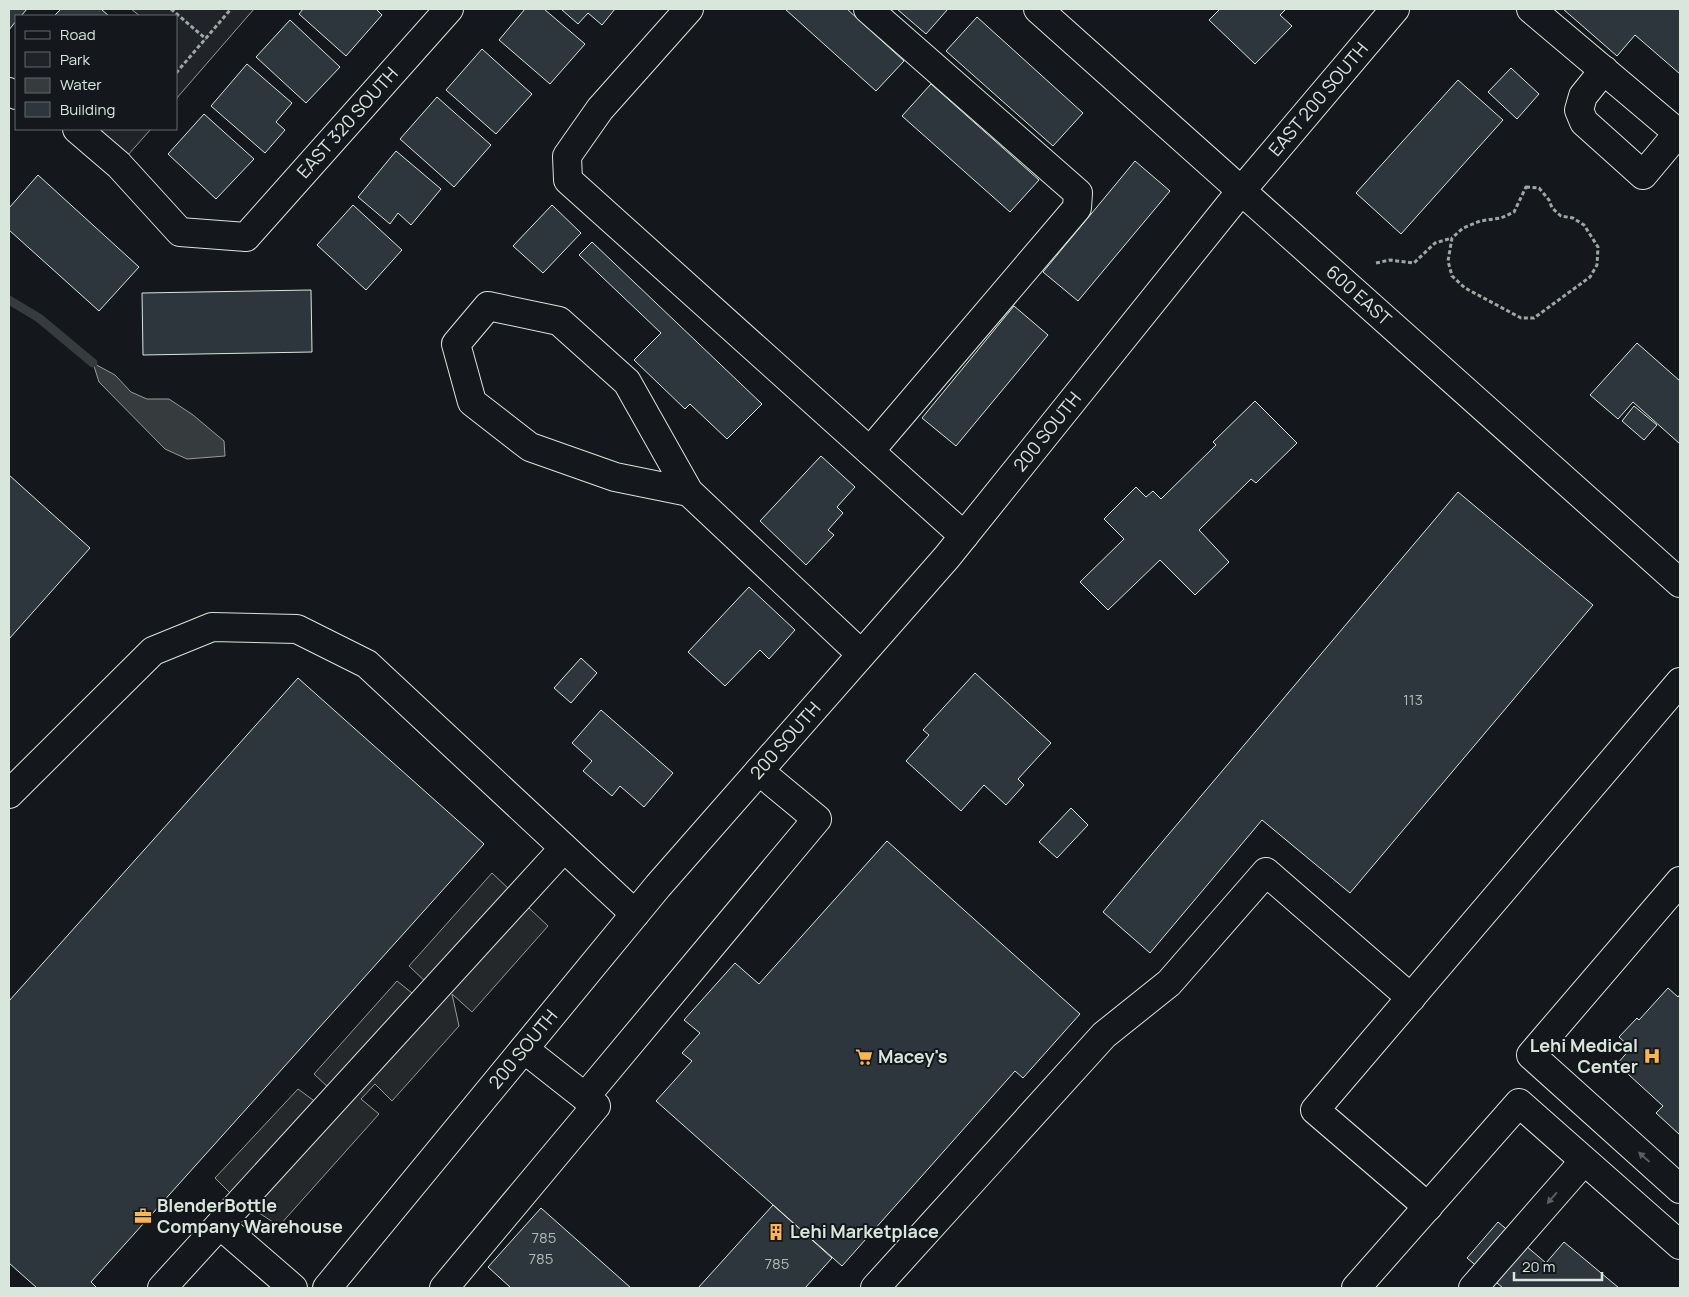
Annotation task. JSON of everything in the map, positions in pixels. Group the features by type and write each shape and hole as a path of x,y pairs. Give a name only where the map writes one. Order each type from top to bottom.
{"street":[{"name":"EAST 320 SOUTH","path":"78,130 119,165 180,232 246,237 449,9"},
{"path":"689,9 600,110 567,156 568,180 964,536"},
{"path":"868,9 1078,193 1077,208 870,451"},
{"name":"600 EAST","path":"1038,9 1680,583"},
{"name":"EAST 200 SOUTH","path":"1241,191 1395,9"},
{"path":"1531,9 1679,131 1643,174 1584,122 1579,110 1583,96 1604,70"},
{"name":"200 SOUTH","path":"327,1288 635,914 964,536 1241,191"},
{"path":"689,492 615,477 530,447 472,402 456,344 488,306 559,321 627,382 689,492 861,654"},
{"path":"9,794 153,651 212,627 297,629 367,664 635,914"},
{"path":"1428,1207 1315,1110 1680,682"},
{"path":"585,1096 816,819 759,771"},
{"path":"162,1288 564,848"},
{"path":"875,1288 1104,1035 1169,983 1266,872 1411,998"},
{"path":"1680,881 1531,1055 1680,1189"},
{"path":"444,1288 596,1106 524,1049"},
{"path":"1356,1288 1519,1103 1680,1246"},
{"path":"1473,1288 1584,1161"},
{"path":"220,1225 293,1288"}],"path":[{"path":"171,9 206,39"},
{"path":"178,70 232,9"},
{"path":"1376,263 1390,260 1414,263 1434,244 1452,238 1463,228 1480,221 1501,218 1514,212 1526,188 1539,188 1549,200 1552,208 1561,216 1573,218 1584,225 1598,247 1597,265 1590,277 1534,318 1521,318 1466,288 1452,276 1448,261 1452,238"}],"green space":[{"path":"131,9 254,9 178,97 178,15 139,15"},
{"path":"102,130 150,130 119,165"}],"shaded area":[{"path":"492,873 548,926 472,1012 452,994 459,1026 392,1101 375,1084 361,1099 379,1114 279,1226 233,1196 215,1178 298,1089 317,1103 331,1090 314,1074 397,981 417,997 429,985 409,966"}],"water":[{"path":"93,363 115,375 131,392 147,399 169,399 193,415 224,441 225,456 187,459 165,449 99,382"}],"building":[{"path":"9,9 27,9 22,15 15,15 15,22 9,30"},
{"path":"61,9 101,9 108,15 55,15"},
{"path":"303,9 376,9 382,15 346,56 299,14"},
{"path":"525,9 544,9 585,44 550,84 499,40"},
{"path":"561,9 615,9 602,25 588,13 578,24"},
{"path":"785,9 847,9 904,61 876,91"},
{"path":"897,9 948,9 926,34"},
{"path":"1220,9 1286,9 1280,15 1292,26 1255,64 1209,20"},
{"path":"1563,9 1680,9 1680,74 1635,35 1617,56"},
{"path":"977,17 1083,113 1053,146 946,51"},
{"path":"290,20 340,67 306,103 256,57"},
{"path":"482,49 532,94 496,134 446,90"},
{"path":"247,64 292,103 276,122 285,130 265,153 211,106"},
{"path":"1511,68 1539,94 1517,119 1488,92"},
{"path":"1458,80 1503,120 1401,234 1356,193"},
{"path":"931,84 1039,180 1010,212 902,116"},
{"path":"437,97 491,145 454,187 400,139"},
{"path":"204,114 254,159 216,199 168,154"},
{"path":"396,151 441,189 411,225 398,213 390,224 358,197"},
{"path":"1135,161 1170,191 1078,301 1043,272"},
{"path":"38,175 139,267 99,311 9,230 9,208"},
{"path":"353,205 402,250 366,290 317,245"},
{"path":"552,205 581,233 543,273 513,246"},
{"path":"592,242 762,404 727,439 690,404 685,409 634,360 661,333 579,255"},
{"path":"311,290 312,352 143,355 142,293"},
{"path":"1014,306 1048,335 956,446 922,418"},
{"path":"1637,343 1680,381 1680,444 1633,402 1618,419 1590,395"},
{"path":"1255,401 1297,443 1256,483 1251,479 1199,530 1229,562 1195,595 1160,560 1108,610 1080,582 1124,539 1104,519 1136,487 1146,497 1153,491 1161,499 1216,445 1213,442"},
{"path":"1634,406 1657,425 1644,440 1622,421"},
{"path":"821,456 855,487 837,507 843,513 828,530 834,535 806,565 760,521"},
{"path":"9,475 90,548 9,639"},
{"path":"1458,492 1593,605 1350,893 1262,820 1150,953 1103,912"},
{"path":"749,587 795,630 769,659 760,650 725,686 688,652"},
{"path":"581,658 597,673 571,703 554,688"},
{"path":"975,673 1051,743 1018,779 1024,785 1006,805 984,785 961,811 906,761 929,735 923,730"},
{"path":"298,678 484,844 91,1282 97,1288 37,1288 9,1263 9,1001"},
{"path":"601,710 673,773 644,807 620,786 612,796 583,771 592,761 572,743"},
{"path":"1071,808 1088,825 1057,858 1039,842"},
{"name":"Macey's","path":"887,841 1080,1014 1023,1078 1015,1071 842,1266 656,1101 692,1061 682,1053 700,1033 684,1020 735,963 759,984"},
{"name":"Lehi Medical Center","path":"1668,988 1678,997 1680,994 1680,1135 1656,1113 1663,1106 1617,1064 1631,1048 1619,1037 1637,1018 1639,1020"},
{"name":"Lehi Marketplace","path":"773,1205 832,1258 805,1288 698,1288"},
{"path":"541,1208 631,1288 511,1288 488,1267"},
{"path":"1498,1222 1546,1263 1564,1242 1619,1288 1503,1288 1467,1258"}],"waterway":[{"path":"9,300 39,318 93,363"}],"place":[{"name":"Lehi Medical Center","path":"1652,1056"},
{"name":"Macey's","path":"864,1057"},
{"name":"BlenderBottle Company Warehouse","path":"143,1216"},
{"name":"Lehi Marketplace","path":"776,1232"}]}
